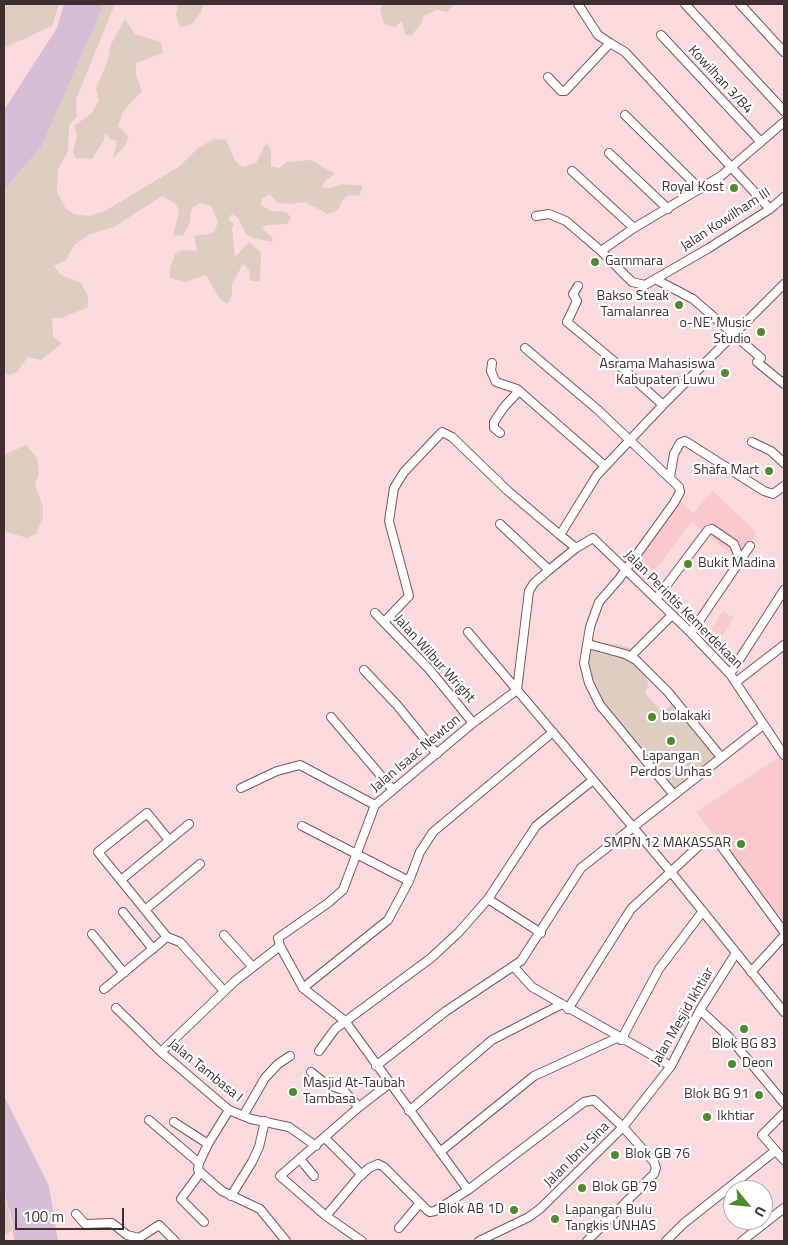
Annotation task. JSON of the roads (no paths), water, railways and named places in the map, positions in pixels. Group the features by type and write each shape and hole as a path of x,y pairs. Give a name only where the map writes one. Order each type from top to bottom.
{"street":[{"path":"578,4 598,35 625,52 770,209"},
{"path":"685,4 784,111"},
{"path":"740,4 784,52"},
{"name":"Kowilhan 3/B4","path":"661,35 761,142"},
{"path":"548,77 561,91 565,91 610,43"},
{"path":"625,115 700,189"},
{"path":"601,251 634,228 721,176 784,122"},
{"path":"609,153 668,209"},
{"path":"572,171 634,228"},
{"name":"Jalan Kowilham III","path":"656,280 770,209 784,197"},
{"path":"536,216 549,214 566,221 636,284 645,285 656,280 690,297 761,358 757,362 784,384"},
{"path":"560,535 597,475 605,466 784,284"},
{"path":"578,286 573,294 577,301 567,320 568,324 622,367 663,405"},
{"path":"525,348 630,440 679,487 679,496 598,605 590,627 584,663 589,684 600,705 674,795"},
{"path":"492,363 492,377 496,382 511,386 519,391 605,466"},
{"path":"500,433 494,428 494,422 504,407 519,391"},
{"path":"384,622 409,596 389,521 394,488 404,472 442,432 452,437 508,491 576,548 534,583 529,591 518,690"},
{"path":"670,477 672,460 678,445 682,441 687,442 764,492 773,494 784,486"},
{"path":"752,442 766,448 784,462"},
{"path":"500,524 550,570"},
{"path":"656,599 708,530 712,529 734,544 737,552"},
{"name":"Jalan Perintis Kemerdekaan","path":"576,548 593,538 692,632 730,674 784,754"},
{"path":"692,632 750,546"},
{"path":"730,674 784,590"},
{"name":"Jalan Wilbur Wright","path":"375,613 429,669 473,723"},
{"path":"631,656 672,615"},
{"path":"468,632 671,872 784,1012"},
{"path":"588,644 631,656 668,692 721,757"},
{"path":"736,682 784,645"},
{"path":"364,670 398,705 437,754"},
{"name":"Jalan Isaac Newton","path":"161,1052 224,991 279,943 279,935 328,903 342,890 375,805 473,723 518,690"},
{"path":"331,717 393,790"},
{"path":"376,1066 446,1011 514,967 525,957 580,868 763,725"},
{"path":"303,988 379,930 394,913 420,852 433,832 553,732"},
{"path":"241,788 277,770 300,765 375,805"},
{"path":"319,1051 335,1028 431,958 488,899 536,826 593,780"},
{"path":"169,840 147,813 98,852 167,938 180,942 224,991"},
{"path":"121,880 189,824"},
{"path":"302,826 409,881"},
{"path":"409,1110 492,1040 565,1007 627,913 704,842 712,840 717,842 784,932"},
{"path":"145,910 200,864"},
{"path":"488,899 541,932"},
{"path":"440,1152 534,1076 619,1039 659,969 680,938 703,911"},
{"path":"123,912 153,949"},
{"path":"92,934 124,973"},
{"path":"224,935 252,966"},
{"path":"750,972 784,936"},
{"path":"104,989 167,938"},
{"path":"279,943 303,988 345,1021 468,1190"},
{"name":"Jalan Mesjid Ikhtiar","path":"623,1127 671,1066 700,1010 736,952"},
{"path":"514,967 532,987 619,1039 671,1066"},
{"name":"Jalan Tambasa I","path":"116,1008 161,1052 228,1110 242,1116 290,1127 316,1146"},
{"path":"700,1010 729,1037 784,1103"},
{"path":"242,1116 266,1078 278,1064 290,1056"},
{"path":"311,1072 326,1084 343,1090 359,1107"},
{"path":"362,1241 326,1216 280,1176 326,1138 359,1107 390,1083"},
{"path":"326,1216 362,1175 378,1164 430,1212 435,1211 468,1190 588,1100 599,1104 623,1127 654,1162 656,1168 654,1174 587,1241"},
{"path":"228,1110 198,1163 200,1174 231,1196 260,1209 286,1241"},
{"path":"784,1113 762,1135 784,1160"},
{"path":"149,1120 198,1163"},
{"path":"231,1196 259,1147 265,1121"},
{"path":"174,1122 208,1144"},
{"name":"Jalan Ibnu Sina","path":"479,1241 535,1213 550,1201 623,1127"},
{"path":"326,1138 362,1175"},
{"path":"666,1241 683,1224 775,1151"},
{"path":"300,1159 314,1176"},
{"path":"200,1174 181,1199 204,1222"},
{"path":"399,1228 420,1203"},
{"path":"742,1241 784,1208"},
{"path":"76,1214 85,1224 112,1223 127,1235 139,1238 143,1237 156,1225 162,1227 176,1241"}],"place":[{"name":"Royal Kost","path":"734,188"},
{"name":"Gammara","path":"595,262"},
{"name":"Bakso Steak Tamalanrea","path":"679,305"},
{"name":"o-NE' Music Studio","path":"761,332"},
{"name":"Asrama Mahasiswa Kabupaten Luwu","path":"725,373"},
{"name":"Shafa Mart","path":"769,471"},
{"name":"Bukit Madina","path":"688,564"},
{"name":"bolakaki","path":"652,717"},
{"name":"Lapangan Perdos Unhas","path":"671,741"},
{"name":"SMPN 12 MAKASSAR","path":"741,844"},
{"name":"Blok BG 83","path":"744,1029"},
{"name":"Deon","path":"732,1064"},
{"name":"Masjid At-Taubah Tambasa","path":"293,1092"},
{"name":"Blok BG 91","path":"759,1095"},
{"name":"Ikhtiar","path":"707,1117"},
{"name":"Blok GB 76","path":"615,1155"},
{"name":"Blok GB 79","path":"582,1188"},
{"name":"Blok AB 1D","path":"514,1210"},
{"name":"Lapangan Bulu Tangkis UNHAS","path":"555,1219"}]}
